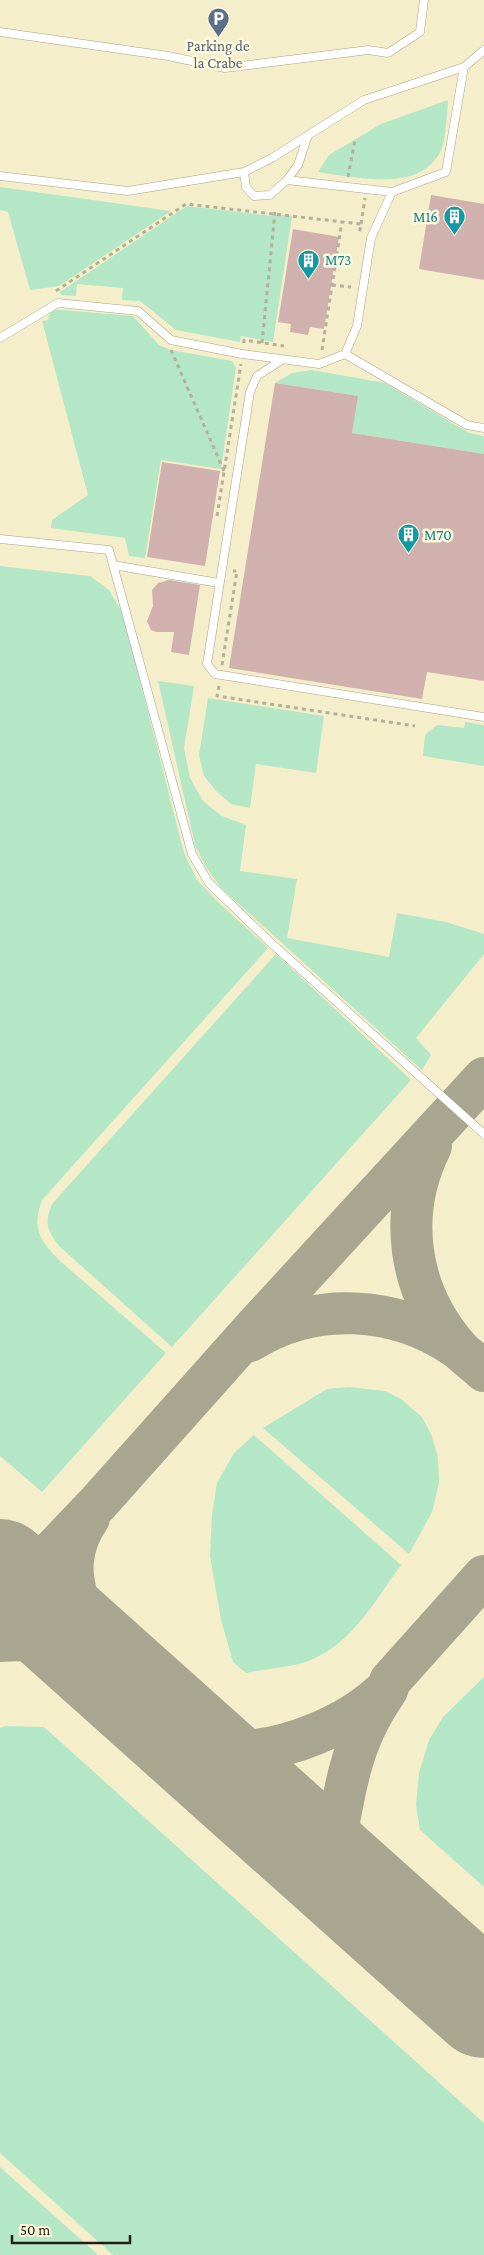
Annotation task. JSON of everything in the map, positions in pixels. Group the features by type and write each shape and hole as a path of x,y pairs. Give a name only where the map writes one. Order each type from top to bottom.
{"lane":[{"path":"0,32 168,56 225,68 368,50 388,52 420,32 424,0"},
{"path":"0,176 128,192 244,172 364,100 464,67 484,50"},
{"path":"287,180 392,192 446,172 464,67"},
{"path":"244,172 246,187 254,196 270,194 287,180 298,164 308,135"},
{"path":"0,338 58,304 138,310 171,340 242,354 319,364 345,354 357,326 371,238 392,192"},
{"path":"345,354 468,425 484,428"},
{"path":"282,360 257,376 250,392 206,664 215,674 220,675 484,717"},
{"path":"0,539 109,550 192,854 209,883 270,942 484,1134"},
{"path":"113,565 219,583"}],"path":[{"path":"348,177 355,140"},
{"path":"358,242 366,189"},
{"path":"56,292 186,204 275,212 360,224"},
{"path":"262,343 275,212"},
{"path":"322,350 342,221"},
{"path":"349,297 352,278"},
{"path":"332,285 351,287"},
{"path":"171,340 171,350 224,471"},
{"path":"216,519 244,340 289,347"},
{"path":"317,352 327,348"},
{"path":"222,569 237,571 217,696 415,726"}],"shaded area":[{"path":"0,0 484,0 484,2255 0,2255"}],"green space":[{"path":"448,100 443,145 431,164 419,173 403,178 368,179 318,172 329,155 381,124"},
{"path":"0,187 171,211 59,286 30,290 8,212 0,210"},
{"path":"187,206 272,216 273,214 292,216 273,342 241,336 240,342 176,330 140,301 122,300 123,288 77,284 76,296 61,295 60,292"},
{"path":"50,309 133,316 159,345 171,350 232,361 236,367 221,469 161,460 145,558 129,556 125,538 51,528 52,520 88,495 42,321 48,320"},
{"path":"312,370 385,383 469,433 484,436 484,454 352,433 357,396 275,383 292,373"},
{"path":"0,566 90,576 109,590 123,614 184,853 197,880 268,948 42,1200 38,1226 39,1233 46,1246 59,1260 166,1353 42,1492 0,1456"},
{"path":"158,681 194,686 184,748 190,778 203,801 222,816 246,825 240,871 297,879 287,938 389,957 397,913 446,922 484,934 484,954 416,1038 431,1055 422,1070 220,887 205,865 195,845"},
{"path":"208,698 324,716 316,773 256,764 250,808 231,804 216,791 204,776 199,755"},
{"path":"465,722 484,725 484,766 423,756 425,735 437,725 464,728"},
{"path":"276,954 411,1080 172,1347 59,1246 49,1231 48,1217 52,1204"},
{"path":"349,1387 385,1391 401,1399 422,1417 431,1434 438,1457 439,1483 432,1512 409,1554 263,1428 327,1389"},
{"path":"254,1435 401,1565 363,1618 341,1642 328,1651 305,1662 246,1673 233,1662 221,1620 210,1556 212,1515 217,1483 234,1453"},
{"path":"484,1677 484,1887 420,1830 416,1805 419,1773 429,1740 443,1717"},
{"path":"6,1726 44,1727 484,2123 484,2255 113,2255 0,2153 0,1728"},
{"path":"0,2167 98,2255 0,2255"}],"building":[{"name":"M16","path":"431,195 484,204 484,280 419,269"},
{"name":"M73","path":"293,229 339,237 324,329 310,327 308,335 290,332 291,324 278,322"},
{"path":"275,383 358,396 352,433 484,454 484,681 427,672 422,699 229,668"},
{"path":"162,462 220,471 205,566 147,557"},
{"path":"169,580 200,585 189,655 171,652 174,632 156,632 151,630 147,621 153,606 152,590 158,583"}],"taxiway":[{"path":"0,1606 99,1502 256,1326 484,1078"},
{"path":"431,1146 420,1172 414,1198 411,1225 413,1251 419,1277 428,1302 441,1326 458,1348 484,1371"},
{"path":"250,1341 275,1328 301,1319 327,1314 354,1313 381,1316 408,1323 433,1334 457,1348"},
{"path":"89,1518 76,1544 73,1572 78,1601 87,1632 105,1668"},
{"path":"364,1897 344,1867 338,1847 339,1824 346,1785 354,1756 364,1730 387,1690 390,1681 484,1576"},
{"path":"0,1641 29,1640 56,1644 81,1653 105,1668"},
{"path":"179,1732 193,1740 216,1748 241,1751 259,1750 297,1741 316,1734 351,1716 381,1694"}],"runway":[{"path":"0,1572 484,2005"}],"place":[{"name":"Parking de la Crabe","path":"218,37"},
{"name":"M16","path":"454,236"},
{"name":"M73","path":"309,279"},
{"name":"M70","path":"408,554"}]}
